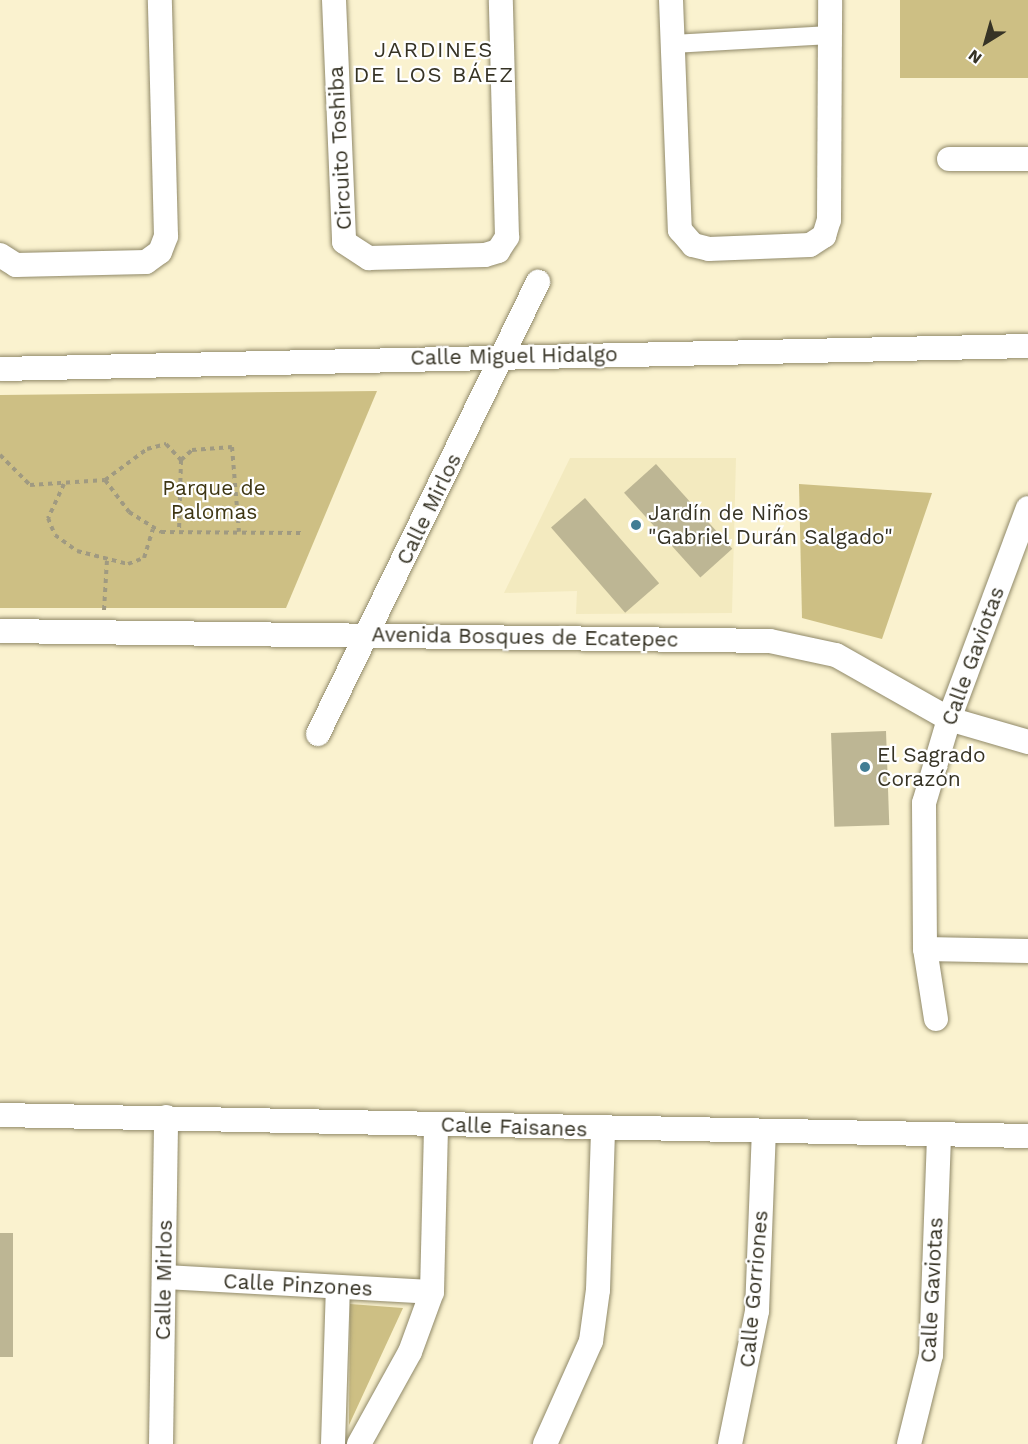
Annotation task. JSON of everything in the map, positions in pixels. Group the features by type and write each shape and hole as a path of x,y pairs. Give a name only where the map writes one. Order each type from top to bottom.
{"street":[{"path":"0,255 16,265 146,262 160,252 166,236 160,0"},
{"name":"Circuito Toshiba","path":"334,0 344,242 354,253 369,258 485,255 498,251 507,237 501,0"},
{"path":"671,0 680,231 693,245 709,249 810,245 824,236 829,220 830,0"},
{"path":"673,44 830,35"},
{"path":"949,159 1028,159"},
{"name":"Calle Mirlos","path":"318,734 504,356 538,282"},
{"name":"Calle Miguel Hidalgo","path":"0,369 1028,346"},
{"name":"Calle Gaviotas","path":"936,1019 925,949 924,803 949,719 1024,533 1028,508"},
{"name":"Avenida Bosques de Ecatepec","path":"0,631 770,641 836,656 949,719 1028,742"},
{"path":"925,949 1028,951"},
{"name":"Calle Faisanes","path":"0,1115 166,1117 603,1130 1028,1136"},
{"name":"Calle Mirlos","path":"161,1444 166,1117"},
{"path":"359,1444 410,1352 432,1292 436,1125"},
{"path":"545,1444 591,1341 598,1290 603,1130"},
{"name":"Calle Gorriones","path":"730,1444 757,1311 764,1132"},
{"name":"Calle Gaviotas","path":"909,1444 931,1355 939,1134"},
{"name":"Calle Pinzones","path":"164,1277 432,1292"},
{"path":"333,1444 338,1288"}],"path":[{"path":"0,455 30,485 65,483 105,480 158,444 166,444 181,460 179,532"},
{"path":"181,460 192,450 232,447 239,532"},
{"path":"105,480 129,512 153,529 179,532 302,533"},
{"path":"65,483 48,518 55,535 77,551 128,564 144,558 153,529"},
{"path":"103,633 106,560"}],"shaded area":[{"name":"Jardín de Niños \"Gabriel Durán Salgado\"","path":"570,458 736,458 732,613 576,614 577,591 504,593"}],"green space":[{"path":"900,0 1028,0 1028,78 900,78"},
{"name":"Parque de Palomas","path":"377,391 286,608 0,608 0,395"},
{"path":"799,484 932,493 882,639 802,618"},
{"path":"350,1304 403,1308 349,1425"}],"building":[{"path":"656,464 732,549 700,577 624,493"},
{"path":"585,498 659,583 625,613 551,528"},
{"path":"886,731 889,825 834,827 831,733"},
{"path":"0,1233 13,1233 13,1357 0,1357"}],"place":[{"name":"Jardín de Niños \"Gabriel Durán Salgado\"","path":"636,525"},
{"name":"El Sagrado Corazón","path":"865,767"}],"district":[{"name":"JARDINES DE LOS BÁEZ","path":"434,62"}]}
